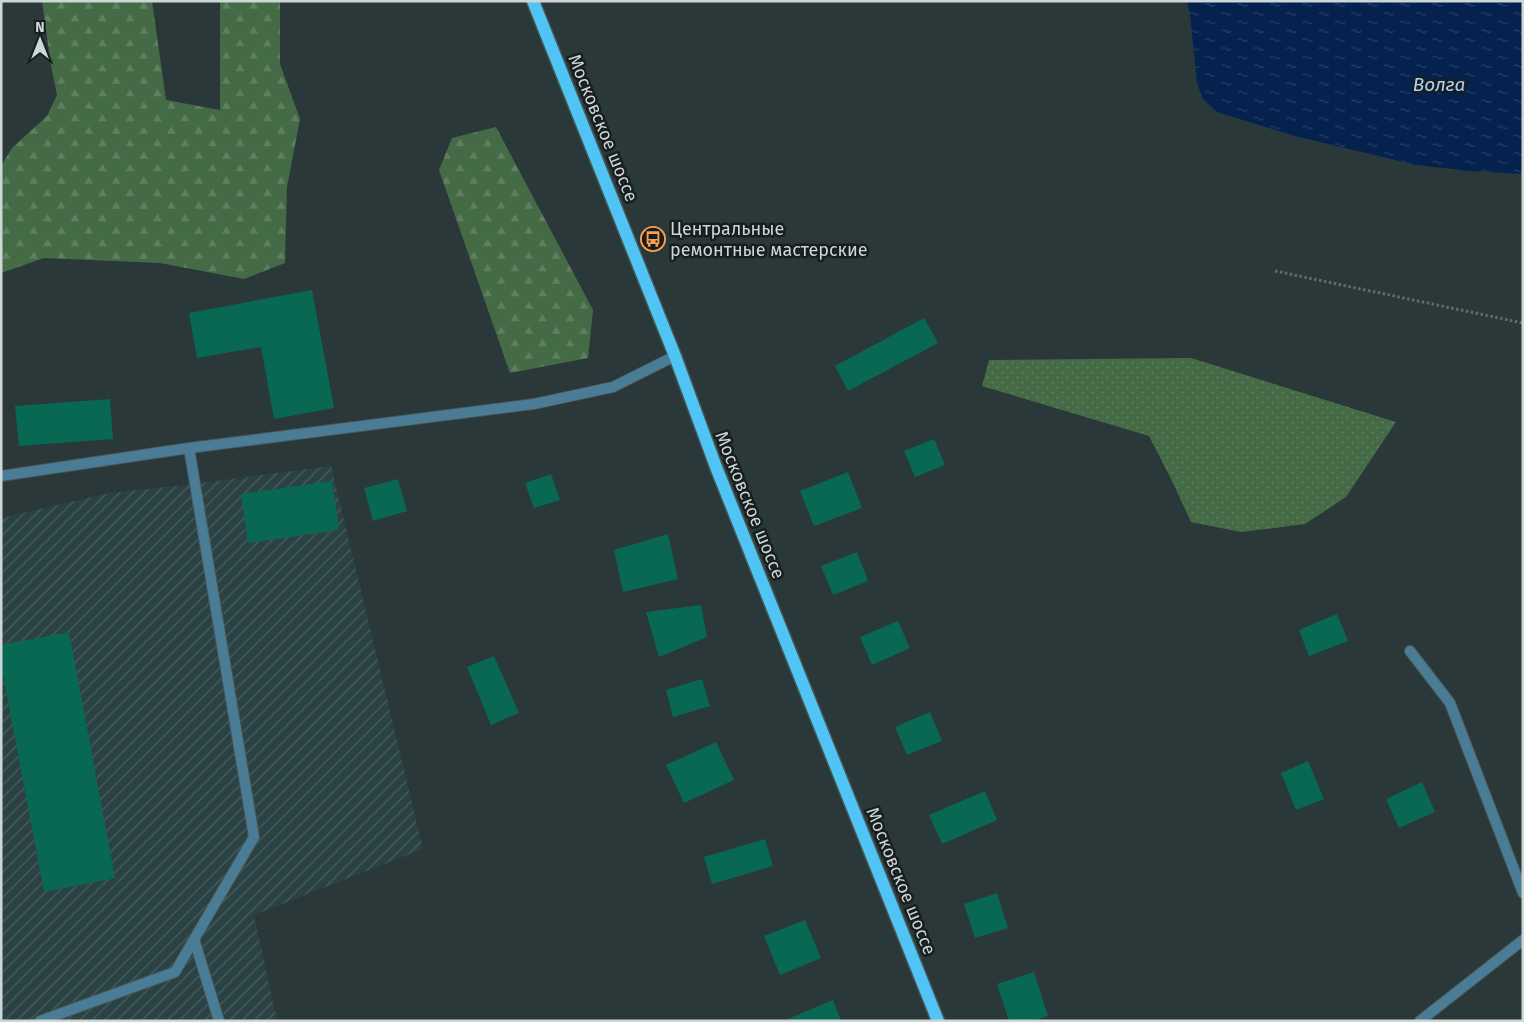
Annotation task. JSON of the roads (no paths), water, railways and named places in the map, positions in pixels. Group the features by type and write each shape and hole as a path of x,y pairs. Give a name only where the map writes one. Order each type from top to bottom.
{"main road":[{"name":"Московское шоссе","path":"533,1 675,356 716,467 938,1021"}],"street":[{"path":"1,476 188,448 534,404 613,387 675,356"},
{"path":"40,1021 175,972 254,837 188,448"},
{"path":"1410,651 1450,703 1523,893"},
{"path":"194,939 219,1021"},
{"path":"1420,1021 1433,1016 1523,940"}],"water":[{"name":"Волга","path":"1187,1 1523,1 1523,174 1416,165 1295,136 1217,112 1203,99 1197,84"}],"place":[{"name":"Центральные ремонтные мастерские","path":"653,239"}]}
